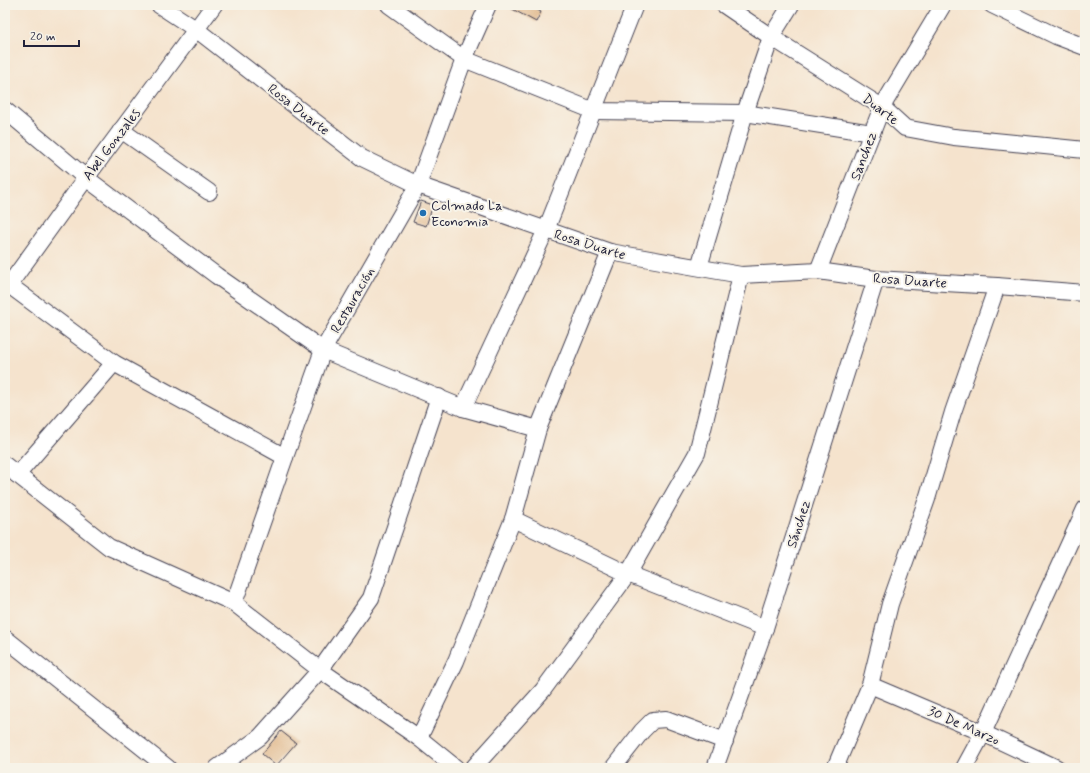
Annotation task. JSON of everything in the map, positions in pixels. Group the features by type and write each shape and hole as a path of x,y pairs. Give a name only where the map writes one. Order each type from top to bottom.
{"street":[{"name":"Rosa Duarte","path":"159,5 197,30 362,158 418,185 610,252 742,275 818,271 876,279 1085,293"},
{"name":"Abel Gonzales","path":"7,284 197,30 214,5"},
{"path":"389,5 464,59 594,111 745,113 872,133"},
{"name":"Restauración","path":"234,603 324,350 418,185 464,59 488,5"},
{"path":"462,408 546,230 635,5"},
{"name":"Duarte","path":"724,5 771,37 882,107 905,128 954,137 1085,150"},
{"path":"699,267 745,113 771,37 791,5"},
{"name":"Sanchez","path":"818,271 882,107 944,5"},
{"path":"992,5 1056,36 1085,47"},
{"path":"5,110 86,178 216,276 324,350 439,397 462,408 538,429"},
{"path":"121,130 208,192"},
{"path":"419,738 456,661 513,519 538,429 610,252"},
{"path":"473,768 543,690 628,574 696,453 742,275"},
{"name":"Sánchez","path":"715,768 766,628 876,279"},
{"path":"7,284 114,363 285,457"},
{"path":"835,768 870,685 890,604 927,499 953,412 997,286"},
{"path":"18,475 114,363"},
{"path":"217,768 260,737 320,670 371,598 439,397"},
{"path":"5,465 109,547 234,603 320,670 419,738 456,768"},
{"path":"964,768 983,733 1085,509"},
{"path":"513,519 628,574 766,628"},
{"path":"5,638 168,768"},
{"name":"30 De Marzo","path":"870,685 983,733 1057,768"},
{"path":"613,768 642,731 654,720 666,719 725,741"}],"building":[{"path":"505,5 528,5 541,12 536,22"},
{"name":"Colmado La Economia","path":"421,201 433,205 426,226 413,222"},
{"path":"281,731 296,743 276,766 262,754"}],"place":[{"name":"Colmado La Economia","path":"423,213"}]}
